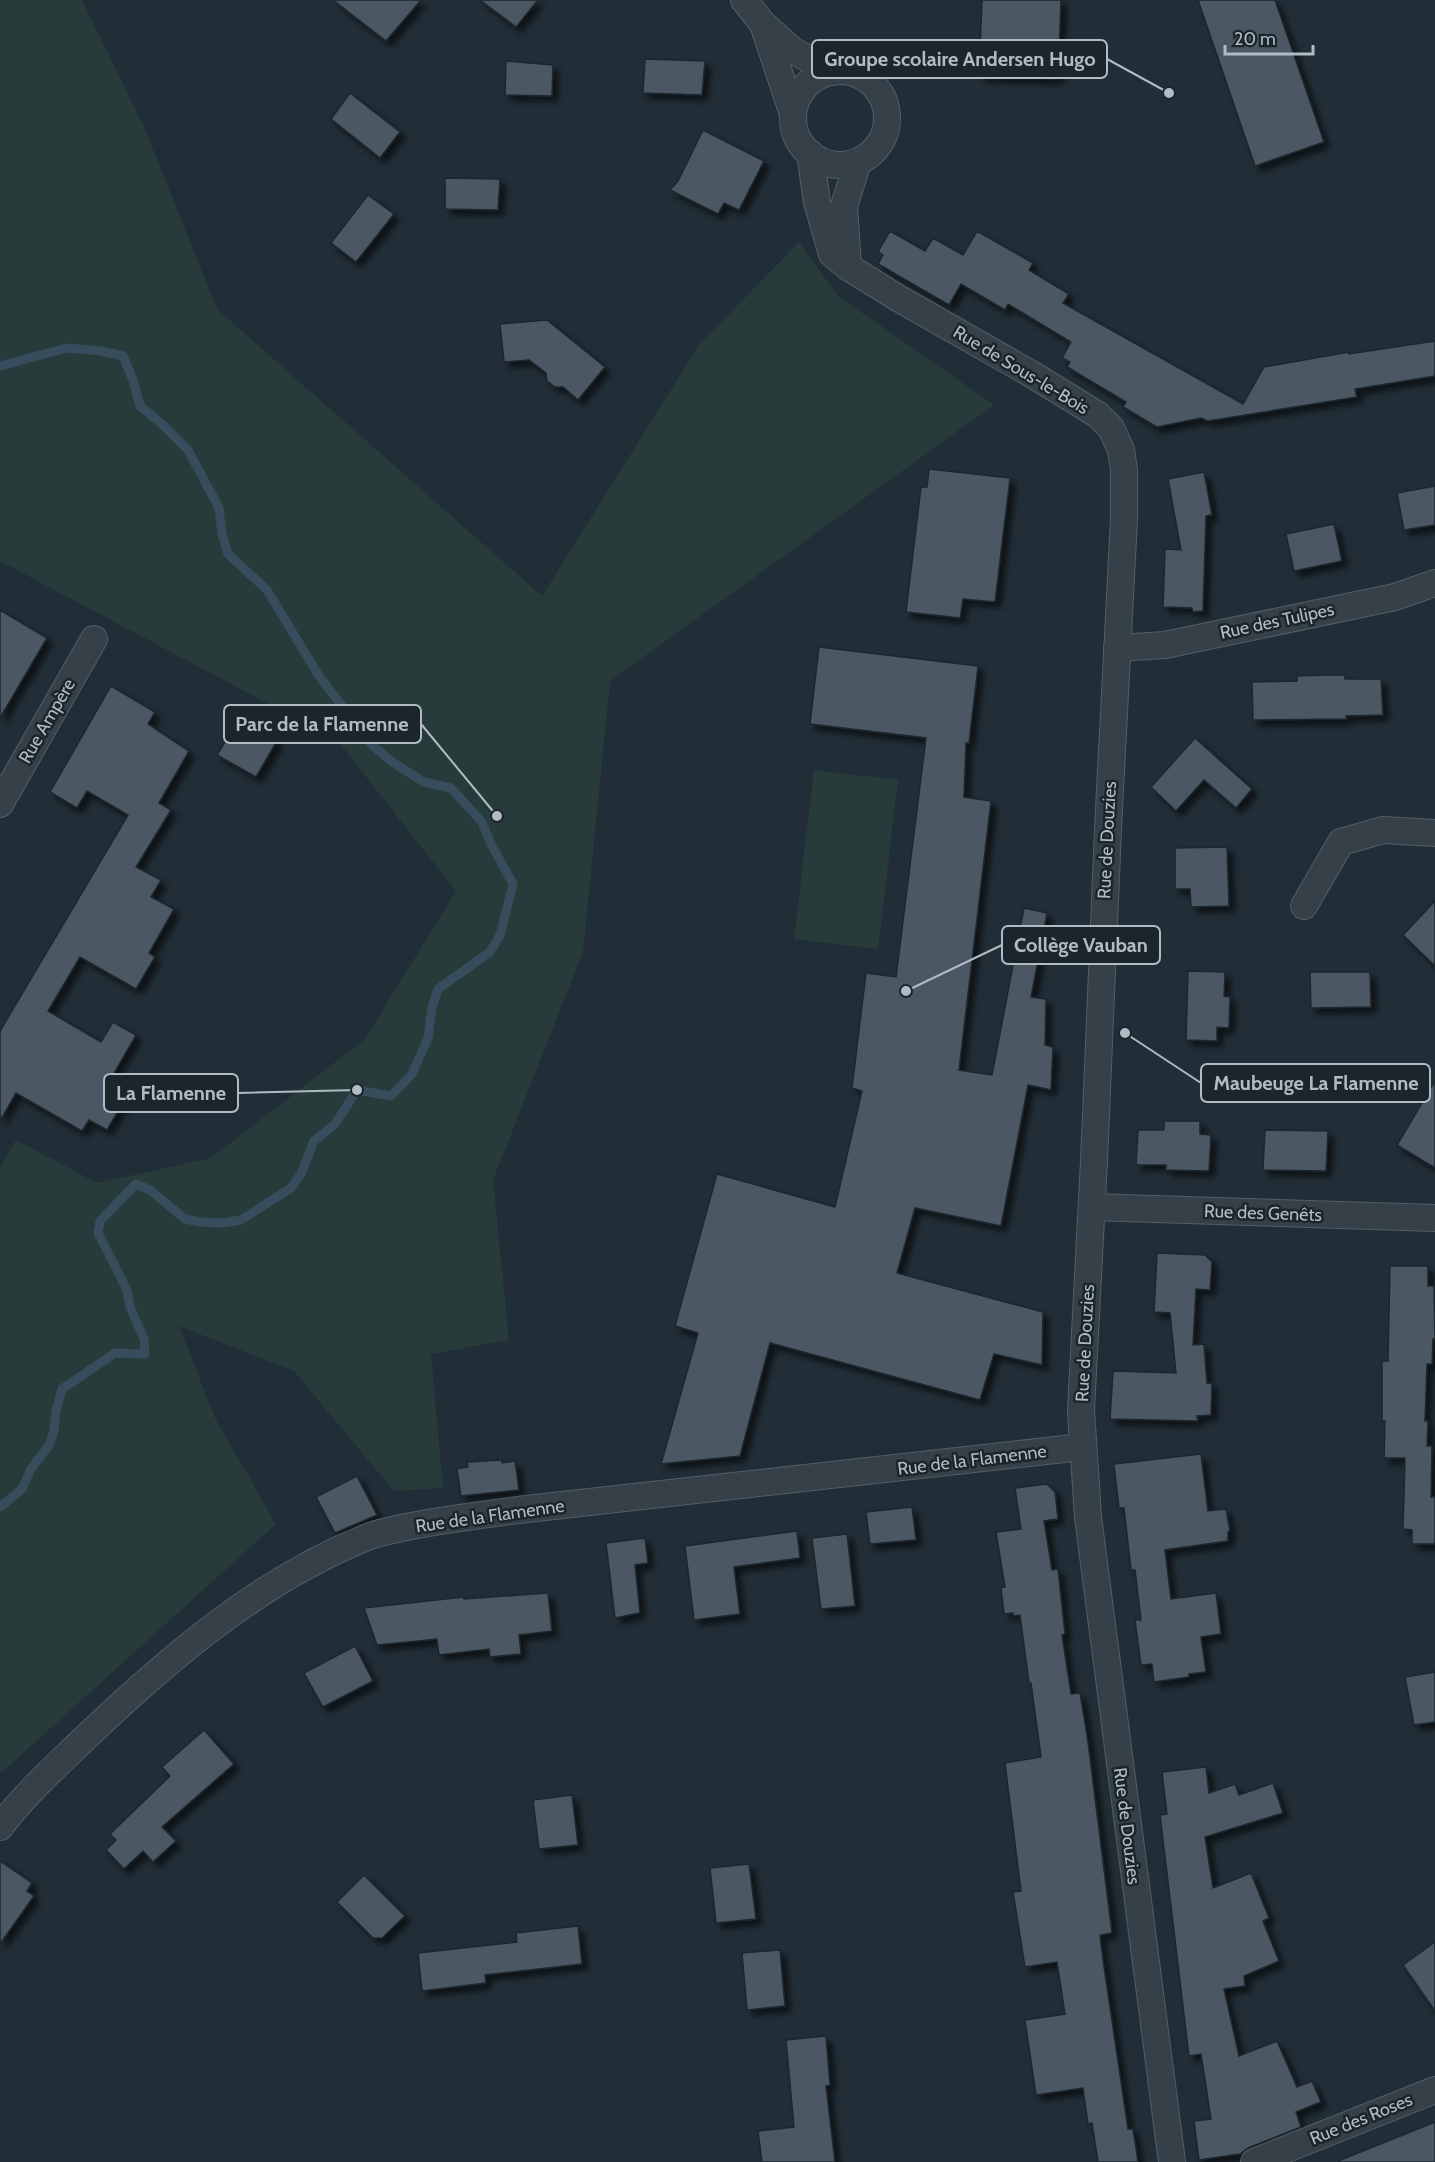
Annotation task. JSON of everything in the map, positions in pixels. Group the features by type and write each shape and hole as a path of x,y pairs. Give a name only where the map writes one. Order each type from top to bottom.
{"street":[{"path":"744,0 763,24 792,50 833,72"},
{"path":"763,24 793,114 794,128 800,142 810,153 821,160 836,164 858,162 875,150 884,136 887,122 886,106 880,92 869,81 844,70 814,79 797,98 793,114"},
{"name":"Rue de Sous-le-Bois","path":"810,153 817,202 832,254 848,267 898,298 1098,415 1111,428 1121,450 1124,470 1124,519"},
{"path":"848,267 844,206 858,162"},
{"name":"Rue de Douzies","path":"1124,519 1081,1410 1082,1447 1094,1563 1172,2162"},
{"name":"Rue des Tulipes","path":"1117,648 1165,645 1395,597 1435,583"},
{"name":"Rue Ampère","path":"0,804 94,639"},
{"path":"1304,906 1341,842 1383,830 1435,833"},
{"name":"Rue des Genêts","path":"1092,1207 1435,1218"},
{"name":"Rue de la Flamenne","path":"0,1827 20,1800 110,1714 172,1660 251,1598 310,1563 372,1535 429,1522 518,1510 1082,1447"},
{"name":"Rue des Roses","path":"1254,2162 1435,2090"}],"green space":[{"path":"0,0 82,0 143,125 217,309 542,596 699,345 799,242 838,296 994,405 610,681 583,952 493,1180 509,1340 431,1354 443,1488 394,1491 294,1371 179,1326 215,1418 276,1524 0,1774 0,1167 16,1140 97,1183 211,1158 365,1039 456,891 338,741 0,561"},
{"path":"814,770 898,780 878,949 794,939"}],"building":[{"path":"333,0 421,0 386,41"},
{"path":"480,0 538,0 516,27"},
{"path":"982,0 1061,0 1058,79 979,76"},
{"path":"1198,0 1275,0 1324,142 1255,166"},
{"path":"645,59 705,61 702,95 643,93"},
{"path":"506,61 553,65 552,96 505,95"},
{"path":"350,93 400,132 380,158 331,119"},
{"path":"703,130 764,161 739,210 724,203 718,214 670,190 678,181"},
{"path":"445,178 500,179 498,210 445,209"},
{"path":"368,195 394,214 356,262 331,243"},
{"path":"890,231 925,251 933,238 963,255 977,231 1033,263 1029,270 1069,294 1063,303 1243,404 1264,367 1349,352 1349,354 1435,341 1435,376 1355,389 1357,397 1208,421 1201,418 1157,427 1123,407 1126,402 1067,367 1070,362 1062,358 1071,342 1008,304 1005,310 961,284 949,305 878,264 883,255 878,252"},
{"path":"547,320 605,367 578,400 563,387 555,387 547,381 546,373 529,360 504,362 500,324"},
{"path":"929,469 1010,478 995,602 963,599 960,618 906,612 921,487 927,487"},
{"path":"1204,472 1212,515 1206,516 1203,611 1193,612 1192,608 1163,607 1165,549 1181,550 1168,479"},
{"path":"1435,486 1435,525 1404,530 1397,493"},
{"path":"1334,524 1342,561 1294,571 1286,534"},
{"path":"0,610 47,638 0,718"},
{"path":"819,647 978,666 969,743 966,743 964,797 991,801 959,1070 992,1075 1024,908 1047,913 1031,997 1046,999 1045,1045 1053,1047 1051,1090 1028,1085 1001,1226 915,1208 897,1273 1043,1312 1042,1365 994,1354 980,1400 770,1343 740,1456 661,1464 698,1333 675,1326 717,1174 835,1207 862,1091 852,1088 866,973 896,977 926,738 810,724"},
{"path":"1345,675 1345,679 1381,679 1383,715 1346,716 1347,719 1253,720 1252,682 1297,681 1297,676"},
{"path":"111,686 155,712 148,724 189,751 159,803 171,810 136,867 161,880 151,897 174,909 149,953 155,957 136,989 80,957 48,1011 101,1042 113,1022 136,1035 113,1075 132,1087 107,1130 89,1120 82,1131 16,1093 0,1121 0,1031 128,815 87,791 77,808 50,792"},
{"path":"239,719 277,741 256,777 217,755"},
{"path":"1195,738 1252,789 1236,808 1204,780 1176,811 1151,787"},
{"path":"1227,847 1229,906 1191,907 1190,889 1175,889 1175,848"},
{"path":"1435,901 1435,966 1403,935"},
{"path":"1188,971 1225,972 1224,996 1230,997 1229,1028 1217,1027 1217,1041 1186,1040"},
{"path":"1310,972 1370,972 1371,1007 1311,1008"},
{"path":"1435,1081 1435,1168 1397,1145"},
{"path":"1164,1121 1200,1121 1200,1134 1211,1135 1209,1171 1166,1170 1166,1165 1136,1165 1138,1130 1164,1130"},
{"path":"1265,1130 1328,1131 1326,1171 1263,1170"},
{"path":"1157,1253 1205,1255 1212,1262 1210,1290 1196,1289 1193,1345 1204,1344 1207,1383 1212,1384 1211,1415 1197,1416 1198,1421 1110,1419 1113,1371 1176,1373 1170,1313 1154,1312"},
{"path":"1390,1266 1428,1266 1428,1286 1434,1286 1435,1339 1433,1339 1432,1364 1427,1364 1425,1421 1428,1421 1427,1446 1432,1446 1431,1497 1435,1497 1435,1544 1412,1544 1412,1530 1403,1529 1405,1458 1384,1458 1382,1361 1388,1361"},
{"path":"1201,1454 1208,1511 1226,1509 1230,1531 1228,1541 1165,1550 1171,1599 1216,1593 1221,1634 1201,1637 1206,1672 1154,1682 1152,1664 1141,1665 1135,1620 1141,1620 1135,1570 1131,1570 1124,1508 1119,1508 1114,1464"},
{"path":"502,1460 502,1463 515,1461 519,1490 461,1496 457,1469 468,1467 467,1462"},
{"path":"357,1476 377,1515 335,1533 316,1497"},
{"path":"1047,1484 1055,1492 1058,1519 1044,1521 1052,1570 1058,1569 1065,1634 1062,1635 1071,1694 1080,1693 1088,1742 1112,1933 1100,1935 1128,2129 1133,2129 1138,2162 1098,2162 1092,2123 1088,2124 1083,2088 1036,2095 1025,2020 1065,2014 1057,1962 1025,1967 1013,1892 1021,1891 1005,1763 1041,1757 1020,1615 1004,1614 1001,1588 1005,1587 996,1532 1021,1529 1015,1488"},
{"path":"912,1507 916,1540 870,1544 866,1512"},
{"path":"797,1531 800,1558 734,1567 740,1614 694,1620 685,1546"},
{"path":"847,1534 855,1606 821,1609 812,1538"},
{"path":"645,1538 648,1563 635,1565 640,1613 615,1618 606,1543"},
{"path":"548,1593 552,1631 519,1635 521,1654 490,1657 489,1649 439,1655 437,1639 377,1645 364,1608 464,1597 464,1599"},
{"path":"355,1646 373,1681 323,1707 304,1673"},
{"path":"1435,1672 1435,1722 1414,1725 1405,1677"},
{"path":"204,1730 234,1764 162,1827 176,1841 153,1862 143,1851 124,1869 106,1850 116,1840 110,1834 170,1776 162,1767"},
{"path":"1206,1767 1209,1793 1235,1784 1239,1795 1273,1783 1283,1813 1205,1837 1213,1888 1251,1873 1269,1918 1263,1921 1279,1961 1244,1976 1245,1986 1224,1989 1239,2056 1277,2041 1297,2087 1312,2081 1321,2102 1296,2112 1301,2127 1248,2148 1240,2154 1199,2160 1194,2121 1211,2119 1201,2054 1189,2056 1160,1815 1167,1814 1162,1772"},
{"path":"572,1795 578,1845 539,1849 533,1800"},
{"path":"0,1861 32,1883 27,1891 34,1896 0,1944"},
{"path":"749,1864 756,1919 716,1923 710,1868"},
{"path":"364,1875 405,1916 382,1938 373,1938 337,1902"},
{"path":"578,1926 582,1964 485,1975 486,1983 422,1991 418,1953 517,1942 516,1933"},
{"path":"1435,1942 1435,2011 1403,1965"},
{"path":"780,1950 785,2006 747,2010 742,1953"},
{"path":"826,2036 830,2085 826,2086 835,2162 762,2162 758,2131 794,2127 786,2040"},
{"path":"1435,2122 1435,2162 1338,2162 1338,2161"}],"waterway":[{"path":"0,366 67,348 101,351 123,356 140,406 188,450 219,508 222,534 228,554 267,590 319,676 371,744 392,762 424,782 451,788 482,822 513,884 500,935 490,952 438,989 432,1008 428,1038 412,1074 391,1096 357,1090 335,1124 314,1141 301,1174 291,1188 241,1220 222,1223 185,1219 150,1190 136,1184 100,1221 98,1233 127,1290 130,1307 144,1339 145,1354 115,1353 62,1389 49,1445 31,1469 22,1489 0,1507"}],"place":[{"name":"Groupe scolaire Andersen Hugo","path":"1169,93"},
{"name":"Parc de la Flamenne","path":"497,816"},
{"name":"Collège Vauban","path":"906,991"},
{"name":"Maubeuge La Flamenne","path":"1125,1033"},
{"name":"La Flamenne","path":"357,1090"}]}
